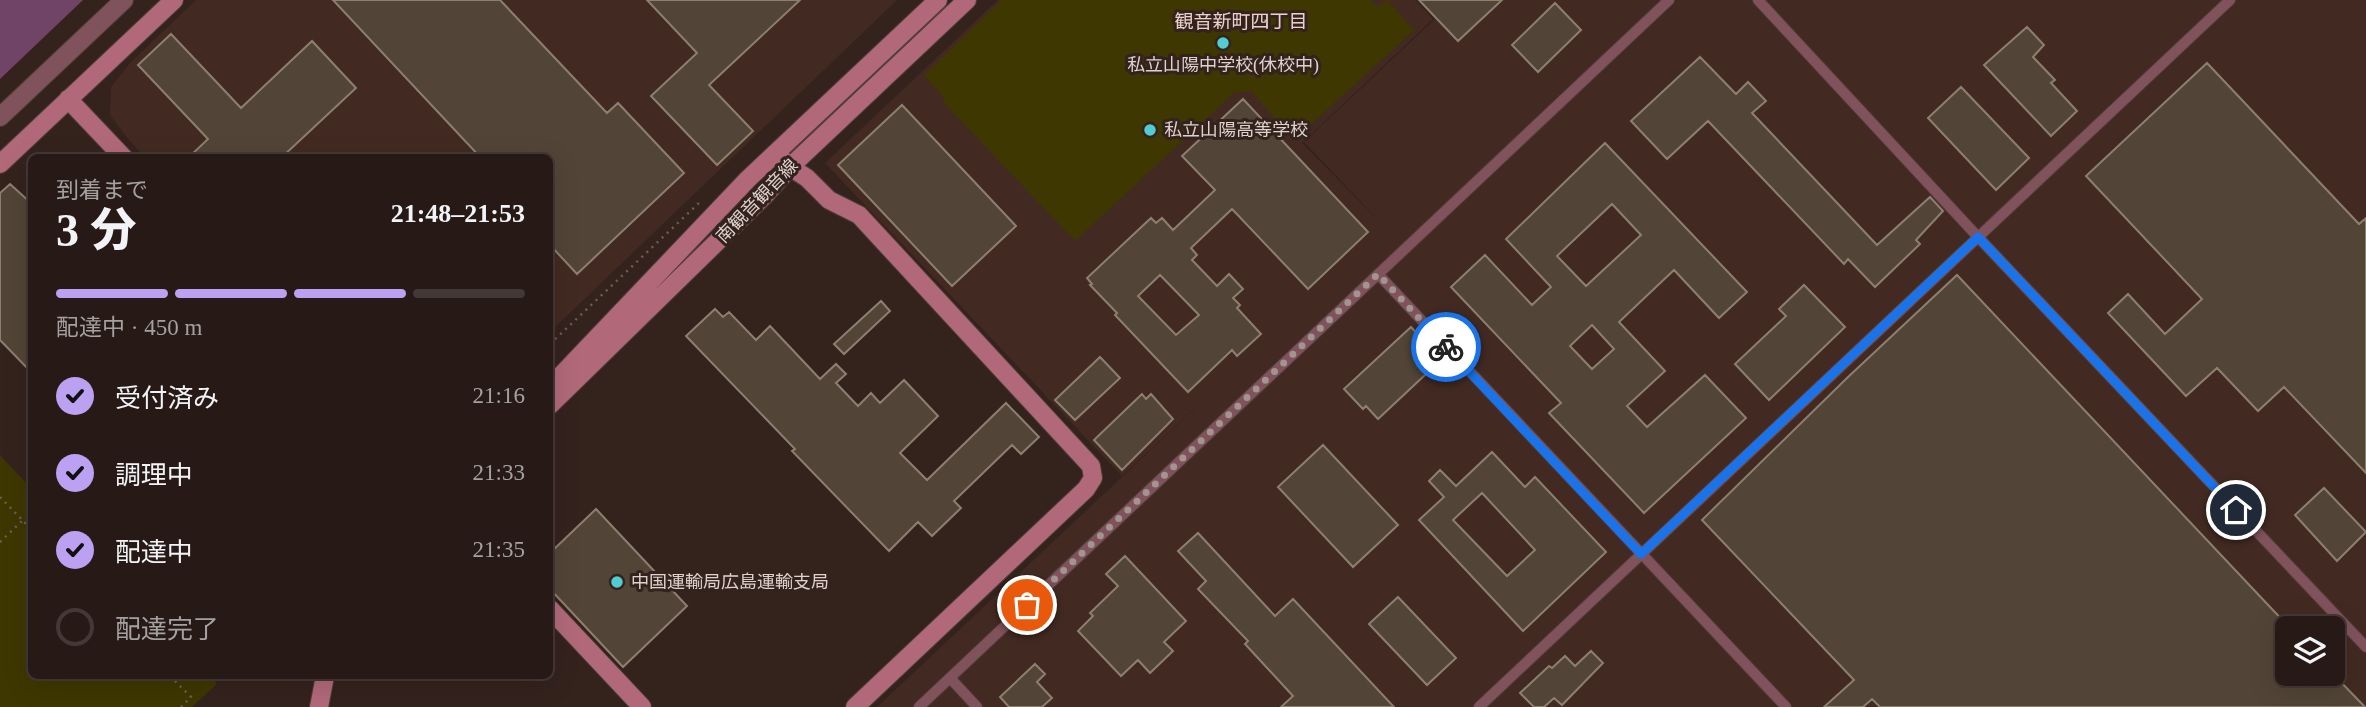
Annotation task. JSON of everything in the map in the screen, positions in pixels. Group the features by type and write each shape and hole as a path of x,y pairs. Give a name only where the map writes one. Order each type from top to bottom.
{"street":[{"path":"0,117 124,0"},
{"path":"0,164 174,0"},
{"name":"南観音観音線","path":"553,384 748,179 938,0"},
{"name":"南観音観音線","path":"553,402 765,195 790,167 967,0"},
{"path":"68,99 120,154"},
{"path":"776,153 829,200 859,215 1091,466 1093,478 1086,489 855,707"},
{"path":"553,612 642,707"},
{"path":"319,707 324,679"}],"lane":[{"path":"919,707 1668,0"},
{"path":"1758,0 2366,647"},
{"path":"1479,707 2230,0"},
{"path":"1378,274 1786,707"},
{"path":"950,678 977,707"}],"path":[{"path":"0,497 28,526"},
{"path":"0,542 22,521"},
{"path":"173,679 191,697 181,707"}],"shaded area":[{"path":"0,0 83,0 0,79"},
{"path":"196,0 897,0 553,329 553,154 142,154 110,115 111,87 130,63"},
{"path":"998,0 1415,0 1433,19 1302,143 1387,229 1304,142 1435,19 1417,0 2366,0 2366,707 877,707 1236,370 1122,476 825,163"},
{"path":"1002,0 1371,0 1378,7 1387,0 1414,30 1294,140 1252,92 1235,92 1075,241 943,102 945,99 924,75"},
{"path":"0,455 28,485 28,679 213,679 217,684 192,707 0,707"}],"building":[{"path":"333,0 500,0 607,113 618,103 684,173 577,274 553,248 553,154 477,154"},
{"path":"647,0 800,0 709,85 753,131 717,165 651,96 697,53"},
{"path":"1419,0 1502,0 1458,41"},
{"path":"1555,3 1581,30 1538,72 1512,45"},
{"path":"2027,27 2044,45 2033,57 2055,80 2051,83 2077,111 2051,136 1984,65"},
{"path":"171,34 241,108 312,41 356,88 285,154 192,154 208,139 138,65"},
{"path":"1700,57 1736,94 1748,82 1766,101 1752,113 1877,245 1930,197 1943,211 1916,240 1920,244 1875,287 1848,259 1844,264 1708,121 1667,159 1631,121"},
{"path":"2207,63 2359,224 2366,218 2366,473 2284,387 2258,411 2217,368 2186,396 2108,313 2128,294 2165,334 2202,299 2086,176"},
{"path":"1961,87 2029,158 1996,190 1928,118"},
{"path":"1243,99 1368,232 1308,289 1232,209 1191,248 1197,255 1192,260 1217,286 1229,274 1243,289 1233,298 1240,305 1237,308 1261,334 1237,356 1232,350 1188,392 1115,315 1117,313 1090,285 1092,284 1087,278 1151,218 1156,223 1162,218 1173,230 1215,190 1182,156","holes":["1160,275 1199,315 1176,335 1138,296"]},
{"path":"902,105 1016,226 952,286 838,165"},
{"path":"1605,143 1747,292 1719,318 1674,270 1619,322 1665,371 1627,406 1647,427 1705,375 1746,418 1644,513 1549,413 1561,403 1451,287 1485,255 1532,305 1551,287 1506,239","holes":["1612,204 1641,235 1586,286 1557,256","1592,325 1614,349 1592,369 1570,346"]},
{"path":"10,184 28,200 28,369 0,340 0,193"},
{"path":"1957,275 2279,616 2275,616 2275,686 2345,686 2365,707 1880,707 1872,699 1863,707 1824,707 1854,680 1702,520"},
{"path":"1804,285 1845,327 1769,400 1735,364 1786,316 1779,309"},
{"path":"881,301 890,311 844,354 834,344"},
{"path":"715,309 723,317 729,312 756,340 770,326 820,379 836,364 846,374 836,383 858,406 871,393 880,403 904,380 938,416 900,453 927,480 1006,403 1039,437 1021,454 1012,445 954,501 961,508 932,536 918,522 889,551 686,336"},
{"path":"1411,327 1441,360 1378,419 1366,406 1363,409 1344,389"},
{"path":"1100,357 1120,378 1075,420 1055,400"},
{"path":"1142,394 1146,399 1151,394 1173,419 1122,470 1094,440"},
{"path":"1323,445 1398,525 1353,567 1278,487"},
{"path":"1492,452 1525,487 1535,477 1606,552 1523,631 1419,520 1444,497 1429,481 1440,470 1456,486","holes":["1482,493 1535,550 1507,576 1453,520"]},
{"path":"2324,488 2366,532 2337,561 2295,515"},
{"path":"596,509 687,606 623,667 553,592 553,550"},
{"path":"1198,533 1275,616 1293,599 1394,707 1281,707 1293,696 1245,644 1248,641 1198,589 1206,581 1178,551"},
{"path":"1125,556 1186,621 1164,642 1173,651 1150,673 1138,660 1121,676 1078,631 1093,616 1090,613 1118,586 1106,574"},
{"path":"1398,597 1456,658 1427,685 1369,624"},
{"path":"1591,651 1603,663 1562,705 1554,698 1544,707 1534,707 1520,693 1549,666 1552,668 1565,656 1575,666"},
{"path":"1035,664 1045,674 1037,682 1052,698 1042,707 1009,707 1000,697"}],"way so far":[{"path":"1027,605 1378,274 1446,347"}],"place":[{"name":"私立山陽中学校(休校中)","path":"1223,43"},
{"name":"私立山陽高等学校","path":"1150,130"},
{"name":"中国運輸局広島運輸支局","path":"617,582"}],"district":[{"name":"観音新町四丁目","path":"1241,21"}],"route":[{"path":"1446,347 1641,554 1978,237 2236,510"}]}
